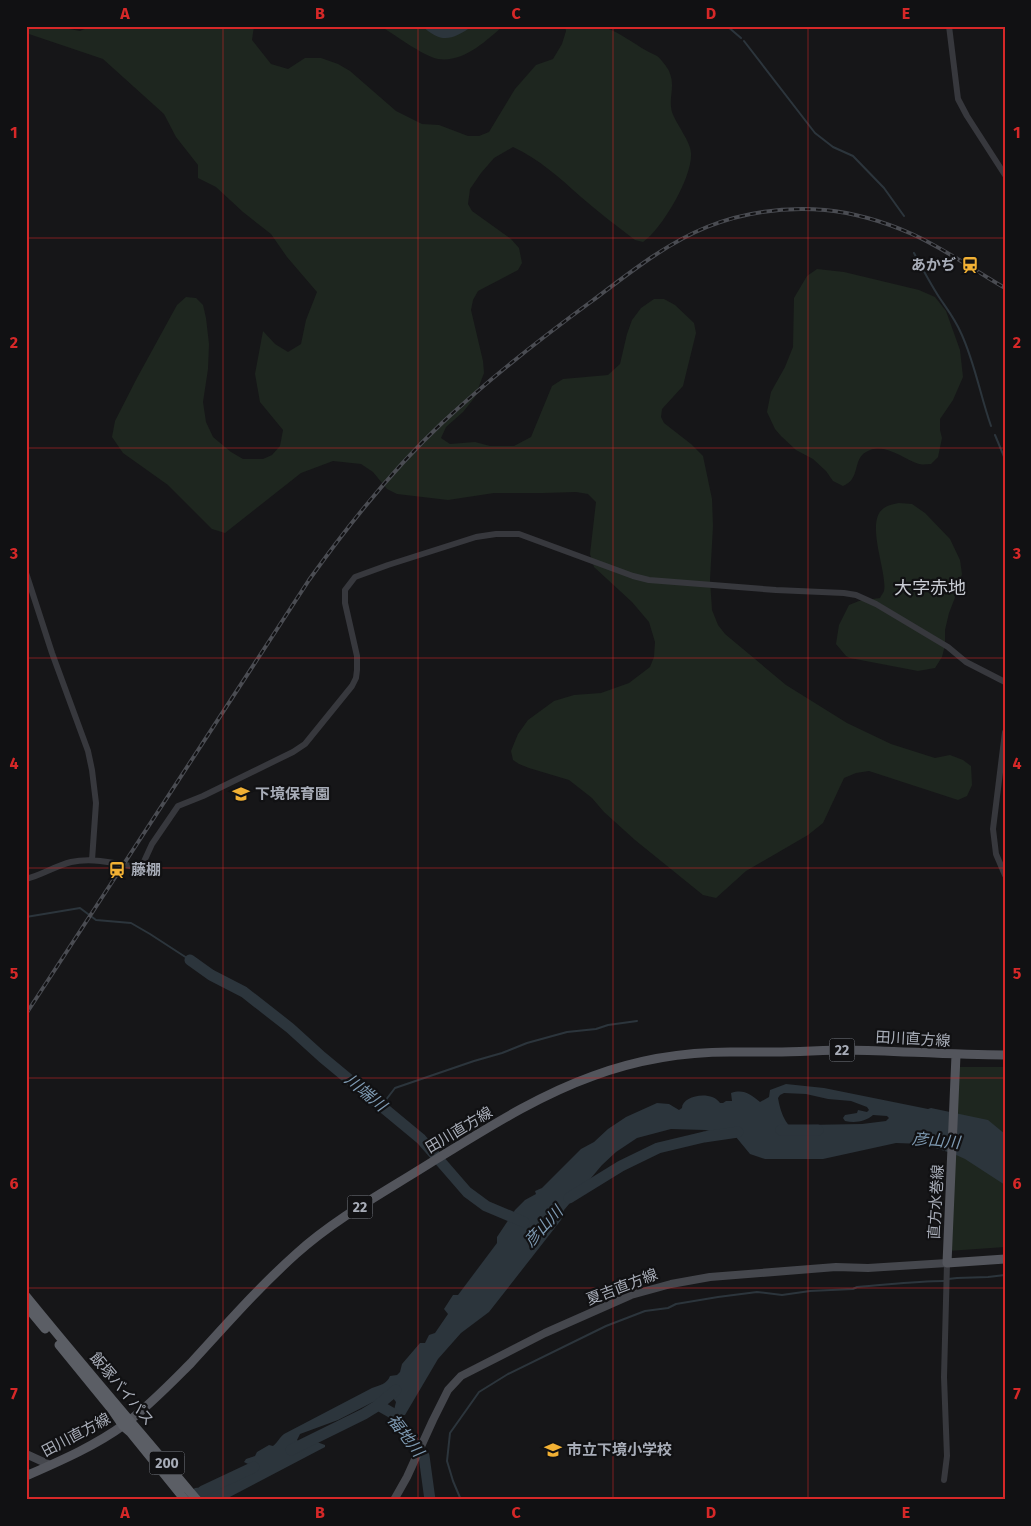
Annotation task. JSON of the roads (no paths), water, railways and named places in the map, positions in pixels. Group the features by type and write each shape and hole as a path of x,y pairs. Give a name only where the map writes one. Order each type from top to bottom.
{"highway":[{"name":"200","path":"26,1296 112,1410 130,1426 186,1500"},
{"name":"200","path":"26,1306 53,1333"},
{"name":"飯塚バイパス","path":"130,1426 197,1500"}],"main road":[{"name":"田川直方線","path":"26,1476 80,1452 130,1426 264,1283 298,1252 325,1231 375,1197 487,1128 548,1095 594,1076 635,1064 686,1055 728,1052 845,1050 918,1052 956,1057 1005,1055"},
{"name":"直方水巻線","path":"948,1258 956,1057"},
{"path":"948,1258 1005,1259"},
{"name":"夏吉直方線","path":"394,1500 408,1477 448,1390 461,1376 545,1333 631,1295 671,1284 710,1277 836,1268 868,1268 948,1258"},
{"path":"26,1454 50,1465"}],"street":[{"path":"949,26 958,99 1005,175"},
{"path":"26,879 71,862 92,860 141,868 152,844 178,806 203,796 293,752 305,744 352,686 358,670 357,656 345,603 345,590 355,578 388,565 487,535 519,534 633,576 649,580 856,595 876,604 948,647 966,662 1005,682"},
{"path":"26,573 52,653 88,751 96,803 92,860"},
{"path":"1005,732 992,828 996,854 1005,875"},
{"path":"944,1480 947,1456 944,1368 948,1258"}],"water":[{"path":"422,26 473,26 453,37 442,38 429,32"},
{"path":"786,1084 824,1088 988,1120 1005,1134 1005,1185 965,1159 923,1144 896,1143 823,1159 765,1159 750,1154 736,1137 705,1130 671,1129 637,1138 616,1152 602,1165 564,1210 561,1220 489,1312 461,1333 438,1359 405,1415 393,1414 396,1402 393,1398 373,1402 338,1420 300,1434 297,1440 301,1444 314,1441 325,1445 325,1447 224,1500 177,1500 195,1488 213,1484 220,1485 255,1465 255,1463 248,1464 244,1462 269,1445 273,1446 284,1434 383,1384 390,1376 397,1375 402,1364 420,1343 425,1343 429,1335 435,1333 448,1314 444,1309 453,1295 458,1295 497,1243 497,1237 515,1210 525,1200 536,1194 535,1191 542,1188 581,1149 594,1142 608,1129 626,1117 657,1103 669,1104 679,1110 692,1097 711,1096 720,1103 723,1103 732,1101 731,1093 740,1092 750,1095 760,1102 769,1097 770,1090","holes":["784,1093 806,1094 828,1099 851,1101 867,1107 869,1110 867,1112 858,1110 857,1113 845,1115 843,1118 845,1121 860,1121 873,1115 887,1116 889,1118 886,1121 862,1124 806,1125 801,1131 796,1130 791,1128 785,1119 778,1098"]}],"waterway":[{"path":"727,26 741,38"},
{"path":"744,41 815,133 833,147 853,156 884,188 904,216"},
{"path":"914,253 961,333 970,356 991,426"},
{"path":"995,435 1005,459"},
{"path":"26,917 80,908 96,920 131,923 190,960"},
{"name":"川端川","path":"190,960 211,975 244,992 290,1028 421,1139 467,1192 486,1206 524,1222"},
{"path":"382,1105 395,1088 527,1043 567,1032 596,1029 608,1025 637,1021"},
{"name":"彦山川","path":"781,1130 818,1130"},
{"name":"彦山川","path":"569,1198 621,1166 658,1148 704,1137 738,1132"},
{"path":"948,1279 1005,1275"},
{"path":"461,1500 447,1461 450,1433 479,1392 508,1374 606,1326 645,1311 718,1297 757,1292 782,1295 911,1282 944,1281"},
{"name":"彦山川","path":"291,1450 364,1414 396,1390"},
{"name":"福地川","path":"378,1405 392,1413 424,1456 430,1500"},
{"name":"彦山川","path":"203,1491 254,1467"}],"railway":[{"path":"26,1014 309,580 355,518 406,459 442,423 496,375 619,280 676,242 707,227 750,214 810,209 836,211 859,216 902,230 936,246 1005,288"}],"place":[{"name":"あかぢ","path":"970,265"},
{"name":"下境保育園","path":"241,794"},
{"name":"藤棚","path":"117,870"},
{"name":"市立下境小学校","path":"553,1450"}],"district":[{"name":"大字赤地","path":"930,588"}]}
